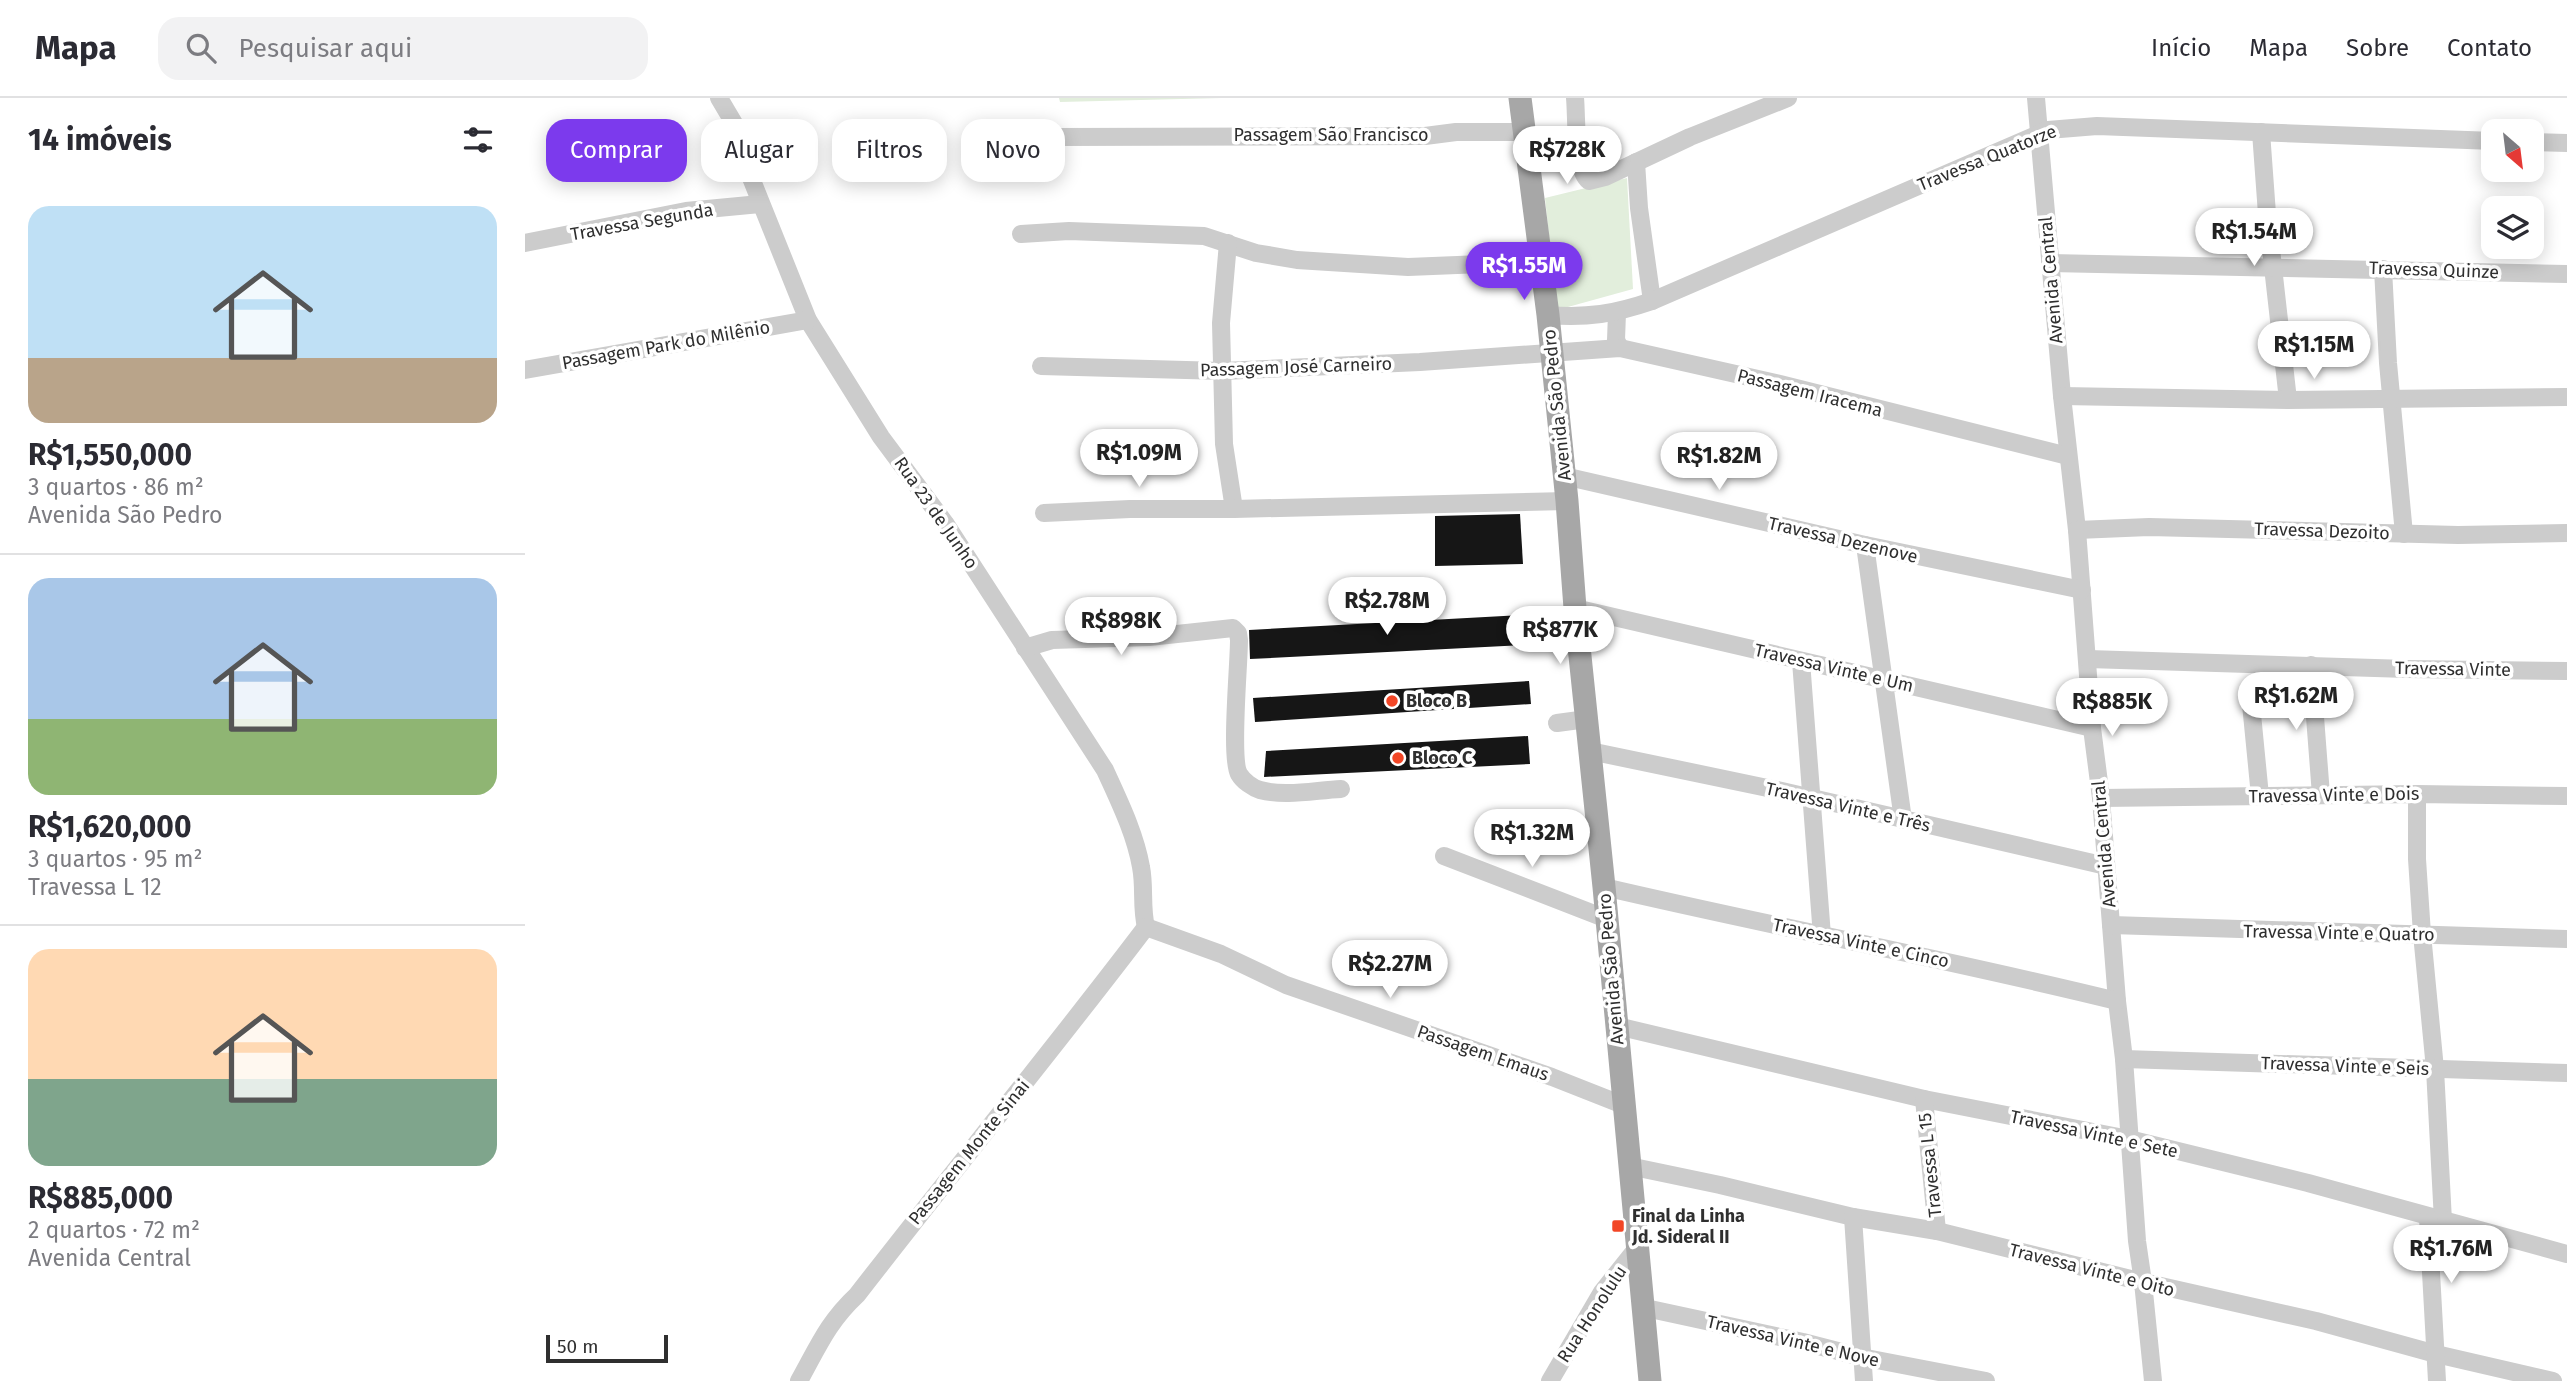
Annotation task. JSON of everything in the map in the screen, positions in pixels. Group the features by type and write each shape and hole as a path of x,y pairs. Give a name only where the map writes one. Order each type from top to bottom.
{"main road":[{"name":"Avenida São Pedro","path":"1520,98 1548,315 1567,501 1650,1381"}],"street":[{"name":"Rua 23 de Junho","path":"719,98 735,125 741,153 760,204 808,320 881,437 945,523 1094,751 1125,814 1140,863 1143,878 1142,908 1146,927"},
{"path":"1575,98 1580,163 1584,176 1589,181 1636,162 1751,106 1788,98"},
{"name":"Avenida Central","path":"2036,98 2061,396 2077,530 2092,728 2101,798 2137,1241 2153,1381"},
{"name":"Travessa Quatorze","path":"1548,315 1594,317 1617,313 1652,301 2038,134 2060,127 2097,126 2481,140"},
{"name":"Passagem São Francisco","path":"1065,137 1425,136 1455,132 1525,132"},
{"path":"2261,132 2281,355 2288,400"},
{"path":"2545,142 2567,143"},
{"path":"1636,162 1639,208 1652,301"},
{"name":"Travessa Segunda","path":"525,243 686,211 760,204"},
{"path":"1021,234 1069,231 1204,236 1275,257 1344,264 1444,266 1539,258"},
{"path":"1228,243 1221,323 1222,371 1224,444 1234,509"},
{"name":"Travessa Quinze","path":"2050,262 2567,274"},
{"path":"2383,269 2391,400 2404,534"},
{"path":"1617,313 1616,340 1620,348"},
{"name":"Passagem Park do Milênio","path":"525,370 808,320"},
{"name":"Passagem Iracema","path":"1550,352 1620,348 1780,384 2068,456"},
{"name":"Passagem José Carneiro","path":"1041,366 1222,371 1420,362 1550,352"},
{"path":"2061,396 2288,400 2567,397"},
{"name":"Travessa Dezenove","path":"1564,476 1865,545 2082,590"},
{"path":"1044,513 1567,501"},
{"name":"Travessa Dezoito","path":"2077,530 2149,527 2404,534 2567,533"},
{"path":"1865,545 1903,820"},
{"name":"Travessa Vinte e Um","path":"1575,608 2092,728"},
{"path":"1025,648 1052,640 1149,637 1229,627 1238,633 1239,677 1235,740 1236,760 1241,777 1263,791 1341,789"},
{"name":"Travessa Vinte","path":"2088,659 2407,669 2567,670"},
{"path":"1801,661 1822,936"},
{"path":"2311,665 2321,795"},
{"path":"2251,705 2260,796"},
{"path":"1557,723 1587,719"},
{"name":"Travessa Vinte e Três","path":"1590,751 1782,791 2106,866"},
{"path":"2417,794 2417,859 2435,1069 2437,1381"},
{"name":"Travessa Vinte e Dois","path":"2101,798 2417,794 2567,796"},
{"path":"1444,856 1607,919"},
{"name":"Travessa Vinte e Cinco","path":"1604,887 1822,936 1981,968 2117,1001"},
{"name":"Travessa Vinte e Quatro","path":"2111,925 2567,939"},
{"name":"Passagem Emaus","path":"1146,927 1221,954 1286,985 1528,1068 1623,1105"},
{"name":"Passagem Monte Sinai","path":"799,1381 817,1344 839,1311 856,1294 991,1122 1065,1033 1146,927"},
{"name":"Travessa Vinte e Sete","path":"1617,1026 1924,1099 2129,1139 2308,1183 2567,1255"},
{"name":"Travessa Vinte e Seis","path":"2124,1059 2567,1073"},
{"name":"Travessa L 15","path":"1924,1099 1937,1231"},
{"name":"Travessa Vinte e Oito","path":"1629,1166 1853,1217 1937,1231 2143,1283 2316,1321 2436,1354 2553,1381"},
{"path":"1853,1217 1864,1381"},
{"name":"Rua Honolulu","path":"1550,1381 1602,1292 1637,1248"},
{"name":"Travessa Vinte e Nove","path":"1641,1307 1861,1357 1986,1381"}],"green space":[{"path":"1059,98 1222,98 1060,102"},
{"path":"1627,178 1633,289 1557,310 1545,198"}],"building":[{"path":"1520,514 1523,564 1435,566 1435,516"},
{"path":"1522,615 1524,645 1250,659 1249,630"},
{"name":"Bloco B","path":"1529,681 1531,704 1255,722 1253,698"},
{"name":"Bloco C","path":"1528,736 1530,764 1264,777 1266,751"}],"place":[{"name":"Bloco B","path":"1392,701"},
{"name":"Bloco C","path":"1398,758"},
{"name":"Final da Linha Jd. Sideral II","path":"1618,1226"}]}
